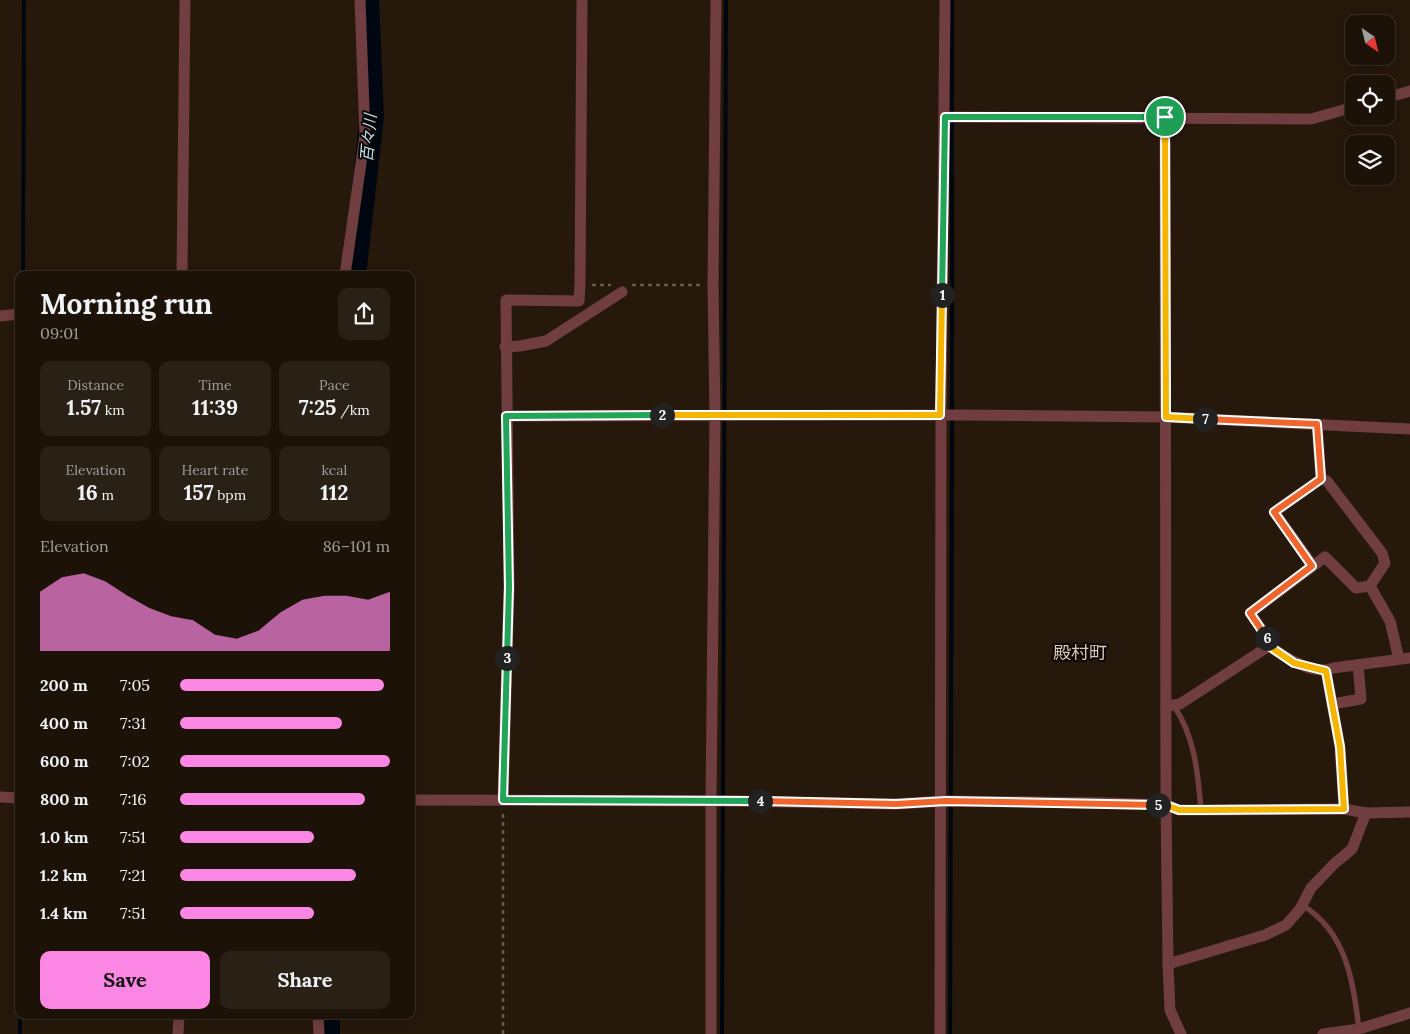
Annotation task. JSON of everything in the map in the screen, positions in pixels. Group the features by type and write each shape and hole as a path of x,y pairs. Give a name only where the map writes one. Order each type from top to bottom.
{"street":[{"path":"182,271 185,0"},
{"path":"346,271 365,135 360,0"},
{"path":"582,0 579,301 584,317"},
{"path":"711,1034 720,801 722,415 713,284 716,0"},
{"path":"940,1034 947,801 950,117 945,0"},
{"path":"1395,95 1410,91"},
{"path":"950,117 1311,119 1345,110"},
{"path":"1165,117 1166,417 1170,706 1166,805 1168,964 1170,1010 1181,1034"},
{"path":"506,347 546,341 584,317 623,287"},
{"path":"503,800 509,587 506,300 579,301"},
{"path":"0,316 15,314"},
{"path":"506,416 948,415 1166,417 1410,428"},
{"path":"1317,424 1321,479"},
{"path":"1312,566 1274,512 1321,479"},
{"path":"1321,479 1327,481 1382,553 1385,563 1370,586 1356,588 1325,557 1250,613 1267,637 1269,646 1294,663 1326,671 1333,668 1404,658 1390,621 1370,586"},
{"path":"1170,706 1180,704 1269,646"},
{"path":"1332,704 1361,700 1358,665"},
{"path":"1326,671 1340,747 1344,809"},
{"path":"0,797 15,798"},
{"path":"415,800 720,801 896,804 947,801 1166,805 1179,810 1344,809 1366,813 1410,812"},
{"path":"1168,964 1278,930 1292,919 1311,888 1335,863 1352,849 1366,813"},
{"path":"1323,1034 1360,1029 1410,1013"},
{"path":"178,1034 179,1019"},
{"path":"318,1019 319,1034"}],"lane":[{"path":"1170,706 1185,727 1193,751 1198,776 1201,810"},
{"path":"1302,905 1311,910 1330,930 1349,966 1354,985 1360,1029"}],"path":[{"path":"580,285 623,287 713,284"},
{"path":"503,800 503,1034"}],"waterway":[{"path":"23,271 24,0"},
{"name":"百々川","path":"354,271 372,116 367,0"},
{"path":"722,1034 726,0"},
{"path":"950,1034 952,0"},
{"path":"20,1019 20,1034"},
{"name":"百々川","path":"328,1019 328,1034"}],"district":[{"name":"殿村町","path":"1080,653"}],"route":[{"path":"945,117 1165,117 1166,417 1317,424 1321,479 1274,512 1312,566 1250,613 1267,637 1269,646 1294,663 1326,671 1340,747 1344,809 1179,810 1166,805 946,801 896,804 503,800 509,587 506,416 940,415 945,117"}]}
